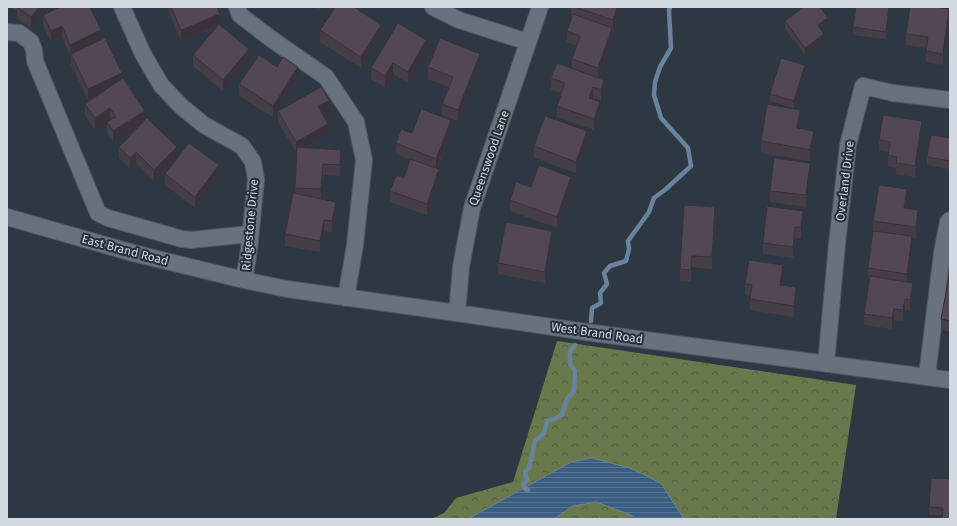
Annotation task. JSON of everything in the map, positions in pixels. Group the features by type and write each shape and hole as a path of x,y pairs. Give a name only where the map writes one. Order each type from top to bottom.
{"street":[{"name":"Ridgestone Drive","path":"122,7 143,54 161,85 182,107 204,125 242,146 253,162 256,179 244,280"},
{"path":"237,7 240,14 252,24 326,77 356,122 364,160 355,245 346,298"},
{"name":"Queenswood Lane","path":"457,313 461,267 472,208 540,7"},
{"path":"442,9 459,20 528,42"},
{"path":"7,32 19,33 31,42 34,50 35,61 98,213 108,218 182,239 191,240 250,234"},
{"name":"Overland Drive","path":"826,364 848,145 863,86 950,100"},
{"name":"East Brand Road","path":"7,217 133,253 244,280"},
{"path":"927,376 942,253 948,222 950,220"},
{"name":"West Brand Road","path":"244,280 287,289 593,334 950,380"}],"green space":[{"path":"557,341 856,385 836,519 431,519 444,513 456,498 513,482"}],"water":[{"path":"592,458 630,468 661,483 684,519 636,519 631,515 596,502 573,506 554,519 468,519 571,462"}],"building":[{"path":"17,7 39,7 31,17"},
{"path":"60,7 90,7 101,30 70,45 62,26 51,31 43,15"},
{"path":"171,7 217,7 220,14 181,30"},
{"path":"335,7 354,7 381,25 361,57 320,30"},
{"path":"575,7 617,7 613,20"},
{"path":"804,7 820,7 828,18 818,25 824,34 805,48 785,21"},
{"path":"856,7 889,7 886,32 853,27"},
{"path":"910,7 936,7 949,9 943,54 926,51 928,37 906,34"},
{"path":"573,14 612,28 598,68 572,59 580,36 567,31"},
{"path":"398,23 426,40 408,72 393,63 385,76 371,68"},
{"path":"219,24 249,49 223,80 193,55"},
{"path":"105,38 122,73 88,89 71,54"},
{"path":"440,38 480,54 458,110 442,104 453,77 428,67"},
{"path":"259,55 277,67 283,57 298,67 273,106 239,84"},
{"path":"781,58 805,65 794,101 770,94"},
{"path":"557,63 604,80 601,90 593,87 589,98 600,102 594,119 557,106 565,83 551,78"},
{"path":"123,78 145,111 113,131 107,122 116,117 110,108 95,118 85,104"},
{"path":"321,87 329,101 318,106 328,124 296,142 278,111"},
{"path":"767,104 800,110 797,128 814,131 810,150 761,141"},
{"path":"421,109 451,120 436,159 396,143 401,129 412,133"},
{"path":"883,115 922,121 915,166 896,163 897,157 888,155 890,142 879,140"},
{"path":"545,116 587,131 576,162 534,146"},
{"path":"147,118 177,147 154,170 136,152 130,158 119,147"},
{"path":"931,135 950,138 950,161 927,157"},
{"path":"189,143 219,165 195,197 165,174"},
{"path":"297,147 341,150 340,165 323,164 321,189 295,188"},
{"path":"774,158 810,163 806,195 770,191"},
{"path":"410,159 439,169 427,204 390,191 396,175 404,178"},
{"path":"539,165 571,177 557,217 510,200 516,182 531,187"},
{"path":"879,185 907,189 904,208 918,210 916,227 873,221"},
{"path":"293,193 336,202 332,221 324,220 320,241 285,234"},
{"path":"684,205 715,207 712,257 692,256 691,270 680,269"},
{"path":"767,206 803,211 801,227 795,227 793,247 763,243"},
{"path":"506,222 552,231 545,272 498,263"},
{"path":"873,231 912,236 907,274 868,268"},
{"path":"749,260 783,265 780,285 796,287 794,306 750,299 752,285 745,284"},
{"path":"950,272 950,321 941,319"},
{"path":"870,276 913,283 910,300 905,299 903,310 894,309 892,318 864,314"},
{"path":"931,478 950,479 950,519 942,519 943,508 929,507"}],"waterway":[{"path":"591,321 592,308 601,303 600,293 607,284 604,273 610,266 626,261 629,249 628,241 649,212 654,198 691,166 688,148 661,118 654,95 655,82 660,67 671,48 670,7"},
{"path":"528,490 525,489 523,484 527,480 525,472 529,468 535,441 544,433 547,421 562,415 567,399 574,391 575,371 570,364 570,352 575,345"}]}
